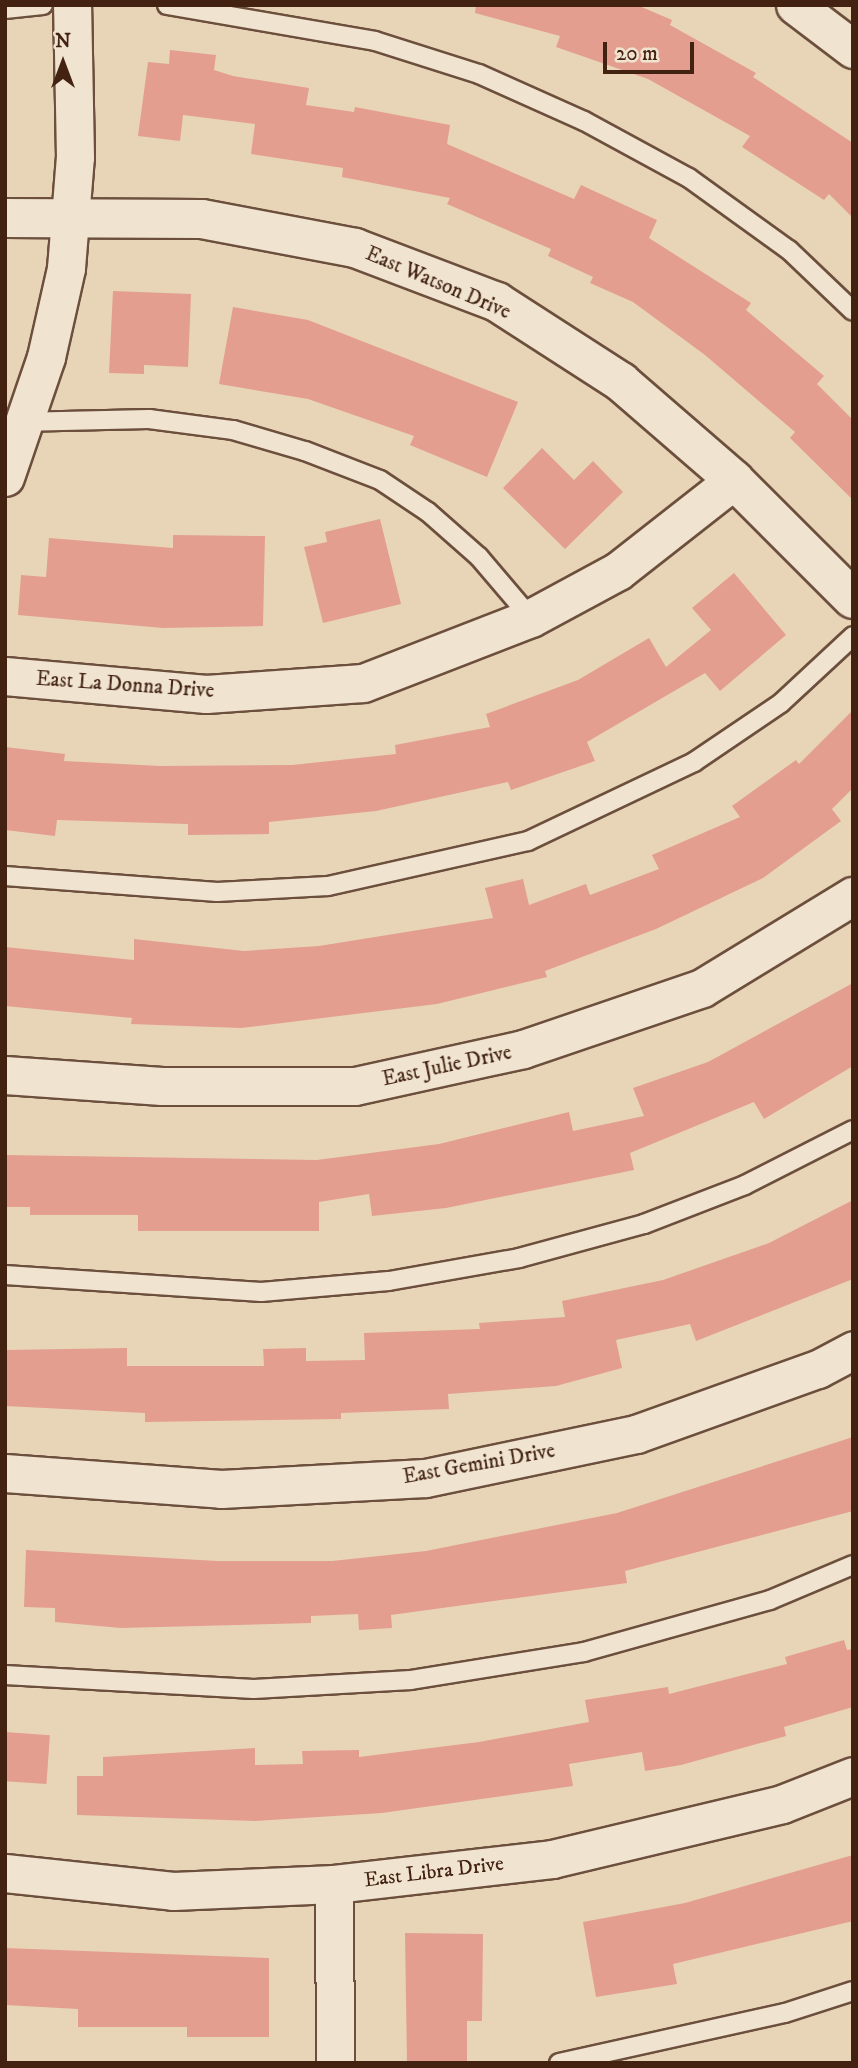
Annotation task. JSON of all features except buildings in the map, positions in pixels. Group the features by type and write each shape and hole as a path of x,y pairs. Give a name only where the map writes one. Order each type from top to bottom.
{"street":[{"path":"5,477 14,422 66,268 71,215 72,5"},
{"path":"795,5 853,49"},
{"name":"East Watson Drive","path":"5,218 71,215 202,219 355,248 498,302 621,382 734,480 853,599"},
{"name":"East La Donna Drive","path":"5,676 206,694 363,683 531,618 618,571 734,480"},
{"name":"East Julie Drive","path":"5,1075 162,1086 355,1086 523,1049 702,988 853,895"},
{"name":"East Gemini Drive","path":"5,1473 220,1489 425,1478 636,1434 818,1369 853,1350"},
{"name":"East Libra Drive","path":"5,1873 173,1891 334,1884 552,1859 782,1804 853,1776"},
{"path":"334,1884 335,2063"}],"lane":[{"path":"5,9 43,5"},
{"path":"167,5 375,41 479,74 572,116 689,178 789,250 853,311"},
{"path":"14,422 149,419 233,430 330,461 380,480 428,512 479,557 531,618"},
{"path":"5,876 217,891 328,887 528,841 694,762 781,703 853,636"},
{"path":"5,1275 261,1292 389,1281 519,1258 643,1224 746,1185 853,1130"},
{"path":"5,1675 254,1689 411,1680 584,1652 770,1600 853,1565"},
{"path":"559,2063 785,2013 853,1991"}]}
